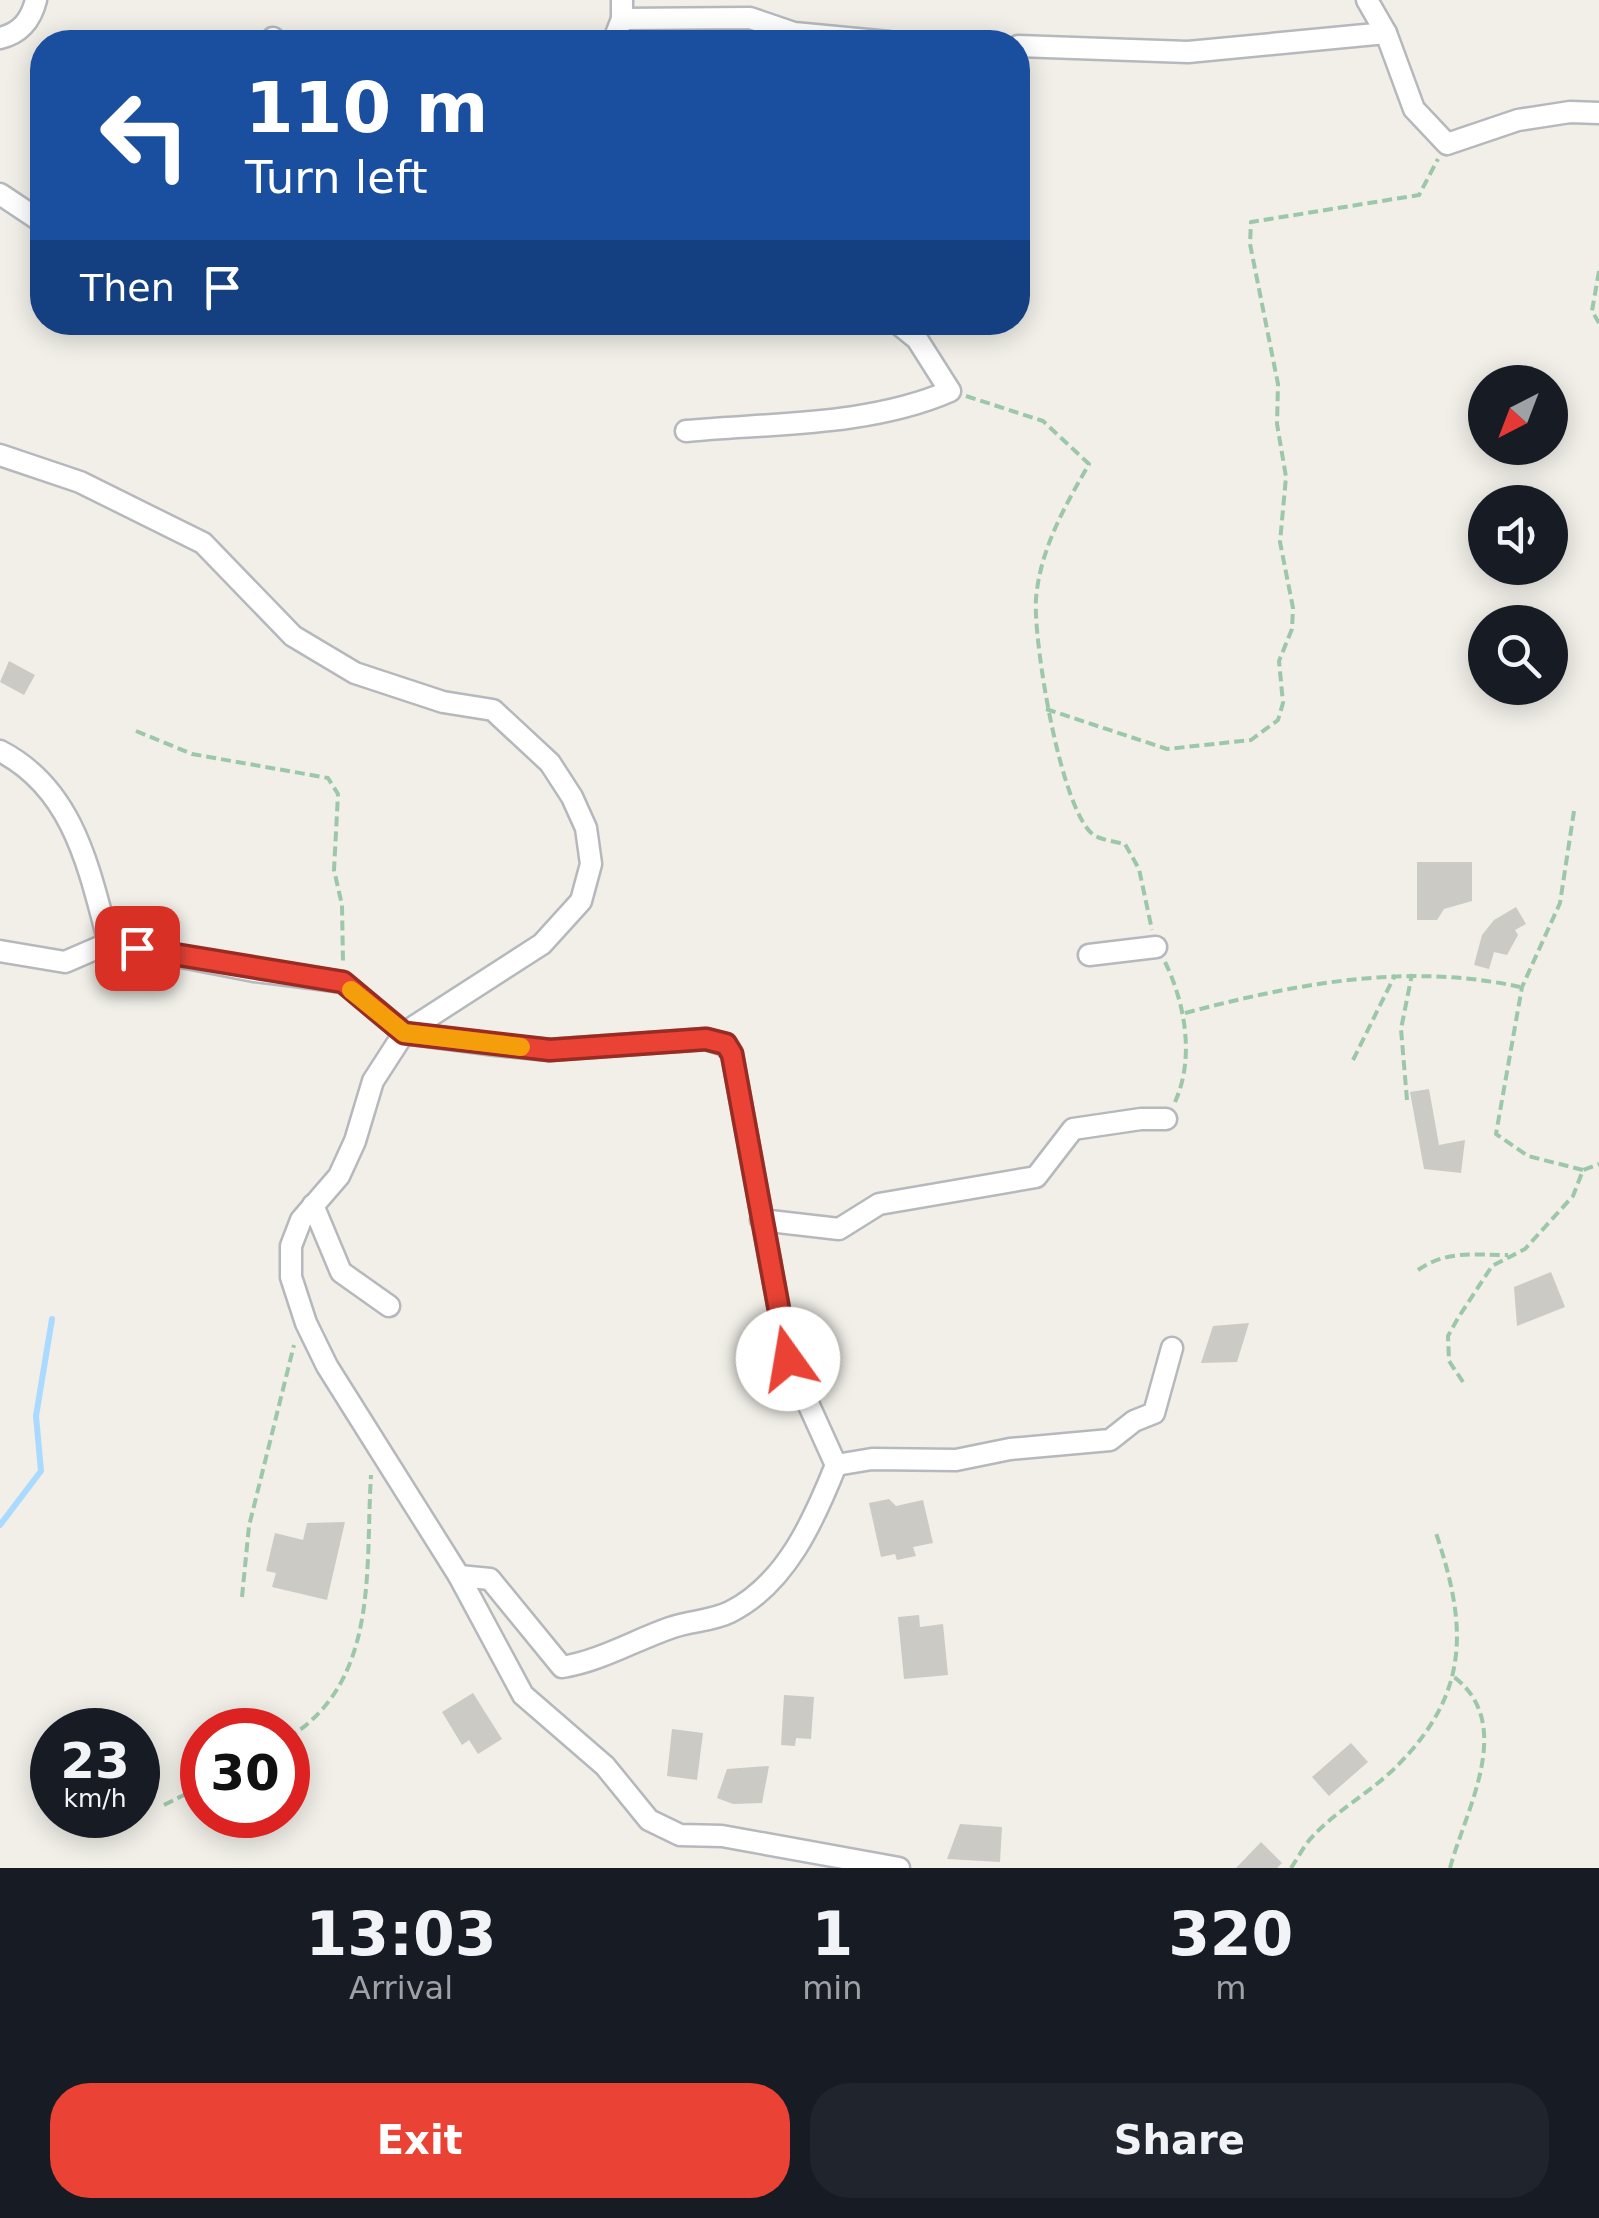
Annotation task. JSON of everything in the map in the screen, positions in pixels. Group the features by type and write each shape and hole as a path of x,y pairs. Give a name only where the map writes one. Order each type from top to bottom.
{"street":[{"path":"0,38 13,35 32,17 36,0"},
{"path":"1366,0 1386,33 1414,109 1447,144 1518,120 1570,112 1599,114"},
{"path":"622,10 750,18 785,30"},
{"path":"1030,46 1188,52 1386,33"},
{"path":"0,194 30,214"},
{"path":"686,432 865,414 923,402 950,391 912,335"},
{"path":"0,456 80,482 203,543 293,636 356,673 443,702 494,710 550,763 586,828 591,864 580,902 542,944 404,1033 373,1081 356,1141 339,1176 301,1220 291,1246 292,1277 306,1323 459,1576 523,1695 604,1766 649,1820 680,1835 722,1836 898,1868"},
{"path":"0,750 24,763 67,814 83,848 109,942"},
{"path":"0,951 65,962 109,942 343,982 404,1033 550,1050 706,1039 726,1044 732,1054 788,1359 836,1465 811,1526 776,1576 730,1612 672,1627 584,1664 562,1666 490,1578 459,1576"},
{"path":"1089,955 1156,946"},
{"path":"761,1220 839,1229 879,1204 1036,1177 1073,1129 1141,1118 1166,1120"},
{"path":"313,1205 341,1272 388,1306"},
{"path":"836,1465 872,1459 956,1460 1110,1440 1154,1412 1172,1348"}],"path":[{"path":"1046,709 1166,750 1251,740 1278,720 1284,703 1279,660 1292,629 1280,542 1286,477 1278,424 1278,384 1250,244 1251,222 1260,217 1419,195 1447,144"},
{"path":"1599,272 1592,311 1599,323"},
{"path":"950,391 1043,421 1089,464 1052,532 1036,600 1046,709 1076,811 1093,835 1125,844 1139,869 1156,946 1180,993 1185,1013 1180,1089 1166,1120"},
{"path":"136,731 192,754 328,778 338,794 334,870 342,905 343,982"},
{"path":"1574,811 1560,903 1522,987 1496,1134 1514,1150 1583,1170 1599,1164"},
{"path":"1407,1100 1401,1029 1412,974"},
{"path":"1508,974 1508,984"},
{"path":"1185,1013 1274,989 1396,975 1522,987"},
{"path":"1353,1060 1396,975"},
{"path":"1462,1382 1450,1361 1448,1336 1486,1275 1508,1255 1525,1249 1573,1196 1583,1170"},
{"path":"1418,1270 1434,1259 1463,1252 1508,1255"},
{"path":"242,1597 249,1526 278,1400 289,1354 306,1323"},
{"path":"310,1722 339,1688 366,1616 375,1442"},
{"path":"1291,1868 1313,1836 1398,1766 1454,1677 1458,1654 1453,1584 1436,1533"},
{"path":"1450,1868 1482,1776 1483,1723 1475,1693 1454,1677"},
{"path":"164,1806 180,1798"}],"building":[{"path":"9,661 35,675 24,695 0,682"},
{"path":"1417,862 1472,862 1472,901 1444,909 1437,920 1417,920"},
{"path":"1516,907 1526,924 1515,930 1518,935 1507,955 1494,952 1489,969 1474,965 1482,935 1494,920"},
{"path":"1429,1089 1439,1145 1465,1140 1461,1173 1424,1169 1410,1092"},
{"path":"1551,1272 1565,1307 1517,1326 1514,1287"},
{"path":"1249,1323 1237,1362 1201,1363 1213,1326"},
{"path":"889,1499 896,1506 923,1500 933,1543 913,1547 916,1556 897,1560 895,1554 881,1557 869,1503"},
{"path":"345,1522 327,1600 272,1587 276,1573 266,1571 275,1533 303,1540 307,1523"},
{"path":"919,1615 920,1627 943,1624 948,1675 904,1679 898,1617"},
{"path":"473,1693 502,1739 478,1754 469,1740 462,1745 442,1712"},
{"path":"784,1695 814,1697 811,1739 796,1738 795,1746 781,1745"},
{"path":"672,1729 703,1733 697,1780 667,1776"},
{"path":"1351,1743 1368,1762 1329,1796 1312,1777"},
{"path":"769,1766 762,1803 733,1804 717,1798 727,1769"},
{"path":"960,1824 1002,1827 1000,1862 947,1859"},
{"path":"1261,1842 1282,1863 1277,1868 1236,1868"}],"waterway":[{"path":"0,1525 41,1471 36,1416 52,1319"}],"slow traffic":[{"path":"351,990 404,1033 521,1047"}],"route":[{"path":"137,948 254,971 343,982 404,1033 550,1050 706,1039 726,1044 740,1090 788,1359"}]}
